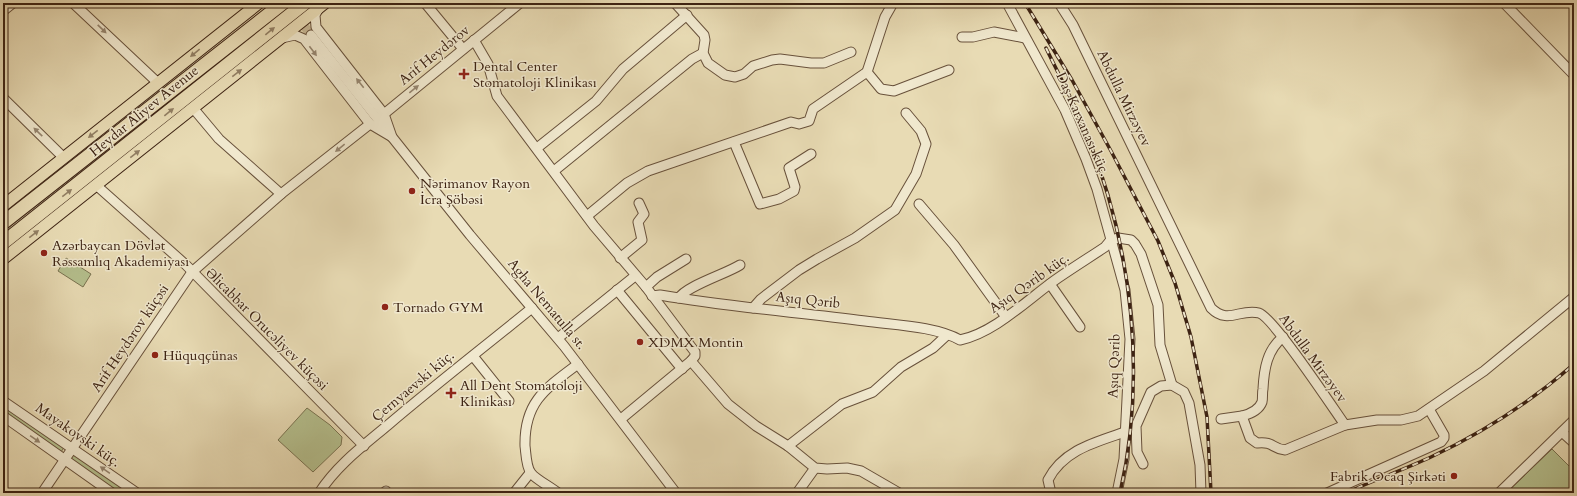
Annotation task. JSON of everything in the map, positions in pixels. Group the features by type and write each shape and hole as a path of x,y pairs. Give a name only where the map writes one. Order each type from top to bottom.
{"highway":[{"name":"Heydar Aliyev Avenue","path":"3,223 283,3"},
{"name":"Heydar Aliyev Avenue","path":"3,243 305,3"}],"main road":[{"path":"3,206 259,3"},
{"path":"3,259 322,5"}],"street":[{"path":"3,12 13,3"},
{"path":"73,3 158,83"},
{"path":"237,20 252,3"},
{"path":"425,3 463,49"},
{"name":"Arif Heydərov","path":"384,114 520,3"},
{"path":"675,3 704,35 705,40 703,53 708,63 725,75 735,76 744,74 753,66 772,60 789,59 811,63 824,63 851,52"},
{"path":"588,216 627,183 648,171 791,122 799,124 809,121 813,109 867,72 885,17 893,3"},
{"name":"Daş Karxanası küç.","path":"1007,3 1065,110 1097,189 1110,241"},
{"name":"Abdulla Mirzəyev","path":"1059,3 1076,32 1210,308 1220,315 1226,316 1260,313 1265,317 1283,337 1345,425 1377,420 1408,420 1429,409 1484,370 1574,297"},
{"path":"1504,3 1574,75"},
{"name":"Agha Nematulla st.","path":"322,5 315,15 316,27 384,114 392,137 470,235 558,338 676,493"},
{"path":"538,148 596,101 623,69 687,15"},
{"path":"962,37 973,37 994,32 1025,38"},
{"path":"282,38 295,34 304,39 370,124"},
{"path":"311,35 392,137"},
{"path":"474,40 488,64 497,96 538,148 620,258 646,287 694,349 696,356 691,362 621,419"},
{"path":"554,171 692,59 703,53"},
{"path":"867,72 881,88 894,91 949,70"},
{"path":"3,98 63,157"},
{"path":"193,108 226,146 281,194"},
{"path":"753,308 761,299 799,270 817,258 855,238 895,210 916,174 926,144 921,131 906,113"},
{"name":"Agha Nematulla st.","path":"370,124 392,137"},
{"name":"Arif Heydərov küçəsi","path":"42,493 192,272 281,194 370,124"},
{"path":"734,142 760,204 779,199 794,191 795,188 789,168 811,154"},
{"name":"Əlicabbar Orucəliyev küçəsi","path":"96,185 192,272 364,446"},
{"path":"620,258 642,240 638,222 644,214 639,203"},
{"path":"919,204 954,245 1006,317"},
{"path":"1110,241 1118,238 1130,240 1135,244 1141,254 1158,306 1160,345 1172,385"},
{"name":"Aşıq Qərib küç.","path":"960,340 980,334 1006,317 1050,284 1105,247 1110,241"},
{"name":"Aşıq Qərib","path":"1110,241 1125,290 1130,339 1124,459 1117,493"},
{"path":"646,287 657,277 686,259"},
{"path":"680,298 685,290 715,279 740,266"},
{"path":"558,338 636,276"},
{"path":"1050,284 1080,327"},
{"path":"617,290 682,369"},
{"name":"Aşıq Qərib","path":"652,296 660,295 753,308 914,327 947,334 960,340"},
{"name":"Çernyaevski küç.","path":"324,491 334,472 532,308"},
{"path":"788,446 842,404 873,392 900,367 933,348 947,334"},
{"path":"1221,419 1253,413 1262,401 1265,369 1270,352 1276,343 1283,337"},
{"path":"473,356 509,401"},
{"path":"691,362 728,404 756,426 788,446 815,468 847,468 861,471 899,493"},
{"path":"552,491 530,473 526,455 525,438 528,419 539,396 578,364"},
{"path":"1143,464 1137,452 1136,426 1151,392 1161,386 1172,385 1184,392 1189,403 1200,465 1201,493"},
{"name":"Mayakovski küç.","path":"3,401 137,493"},
{"path":"1327,493 1441,442 1444,435 1429,409"},
{"name":"Mayakovski küç.","path":"3,416 112,493"},
{"path":"1242,416 1250,438 1255,442 1268,442 1280,450 1285,450 1306,442 1345,425"},
{"path":"1499,493 1574,420"},
{"path":"1051,493 1048,480 1061,463 1072,453 1125,432"},
{"path":"1562,432 1574,443"},
{"path":"797,493 815,468"},
{"path":"514,493 530,473"}],"green space":[{"path":"66,258 91,274 83,287 58,271"},
{"path":"3,404 65,446 61,452 3,412"},
{"path":"307,408 330,425 342,437 341,445 313,472 278,440"},
{"path":"1552,449 1574,471 1574,493 1506,493"},
{"path":"75,453 131,493 119,493 70,459"}],"tunnel":[{"path":"287,3 311,35"}],"railway":[{"path":"1025,3 1072,80 1111,151 1158,241 1175,283 1191,337 1207,417 1211,493"},
{"path":"1046,48 1087,135 1102,177 1115,221 1124,266 1130,312 1133,358 1133,403 1128,449 1120,493"},
{"path":"1346,493 1431,457 1469,438 1524,403 1574,364"}],"place":[{"name":"Dental Center Stomatoloji Klinikası","path":"464,74"},
{"name":"Nərimanov Rayon İcra Şöbəsi","path":"412,191"},
{"name":"Azərbaycan Dövlət Rəssamlıq Akademiyası","path":"44,253"},
{"name":"Tornado GYM","path":"385,307"},
{"name":"XDMX Montin","path":"640,342"},
{"name":"Hüquqçünas","path":"155,355"},
{"name":"All Dent Stomatoloji Klinikası","path":"451,393"},
{"name":"Fabrik Ocaq Şirkəti","path":"1454,476"}]}
